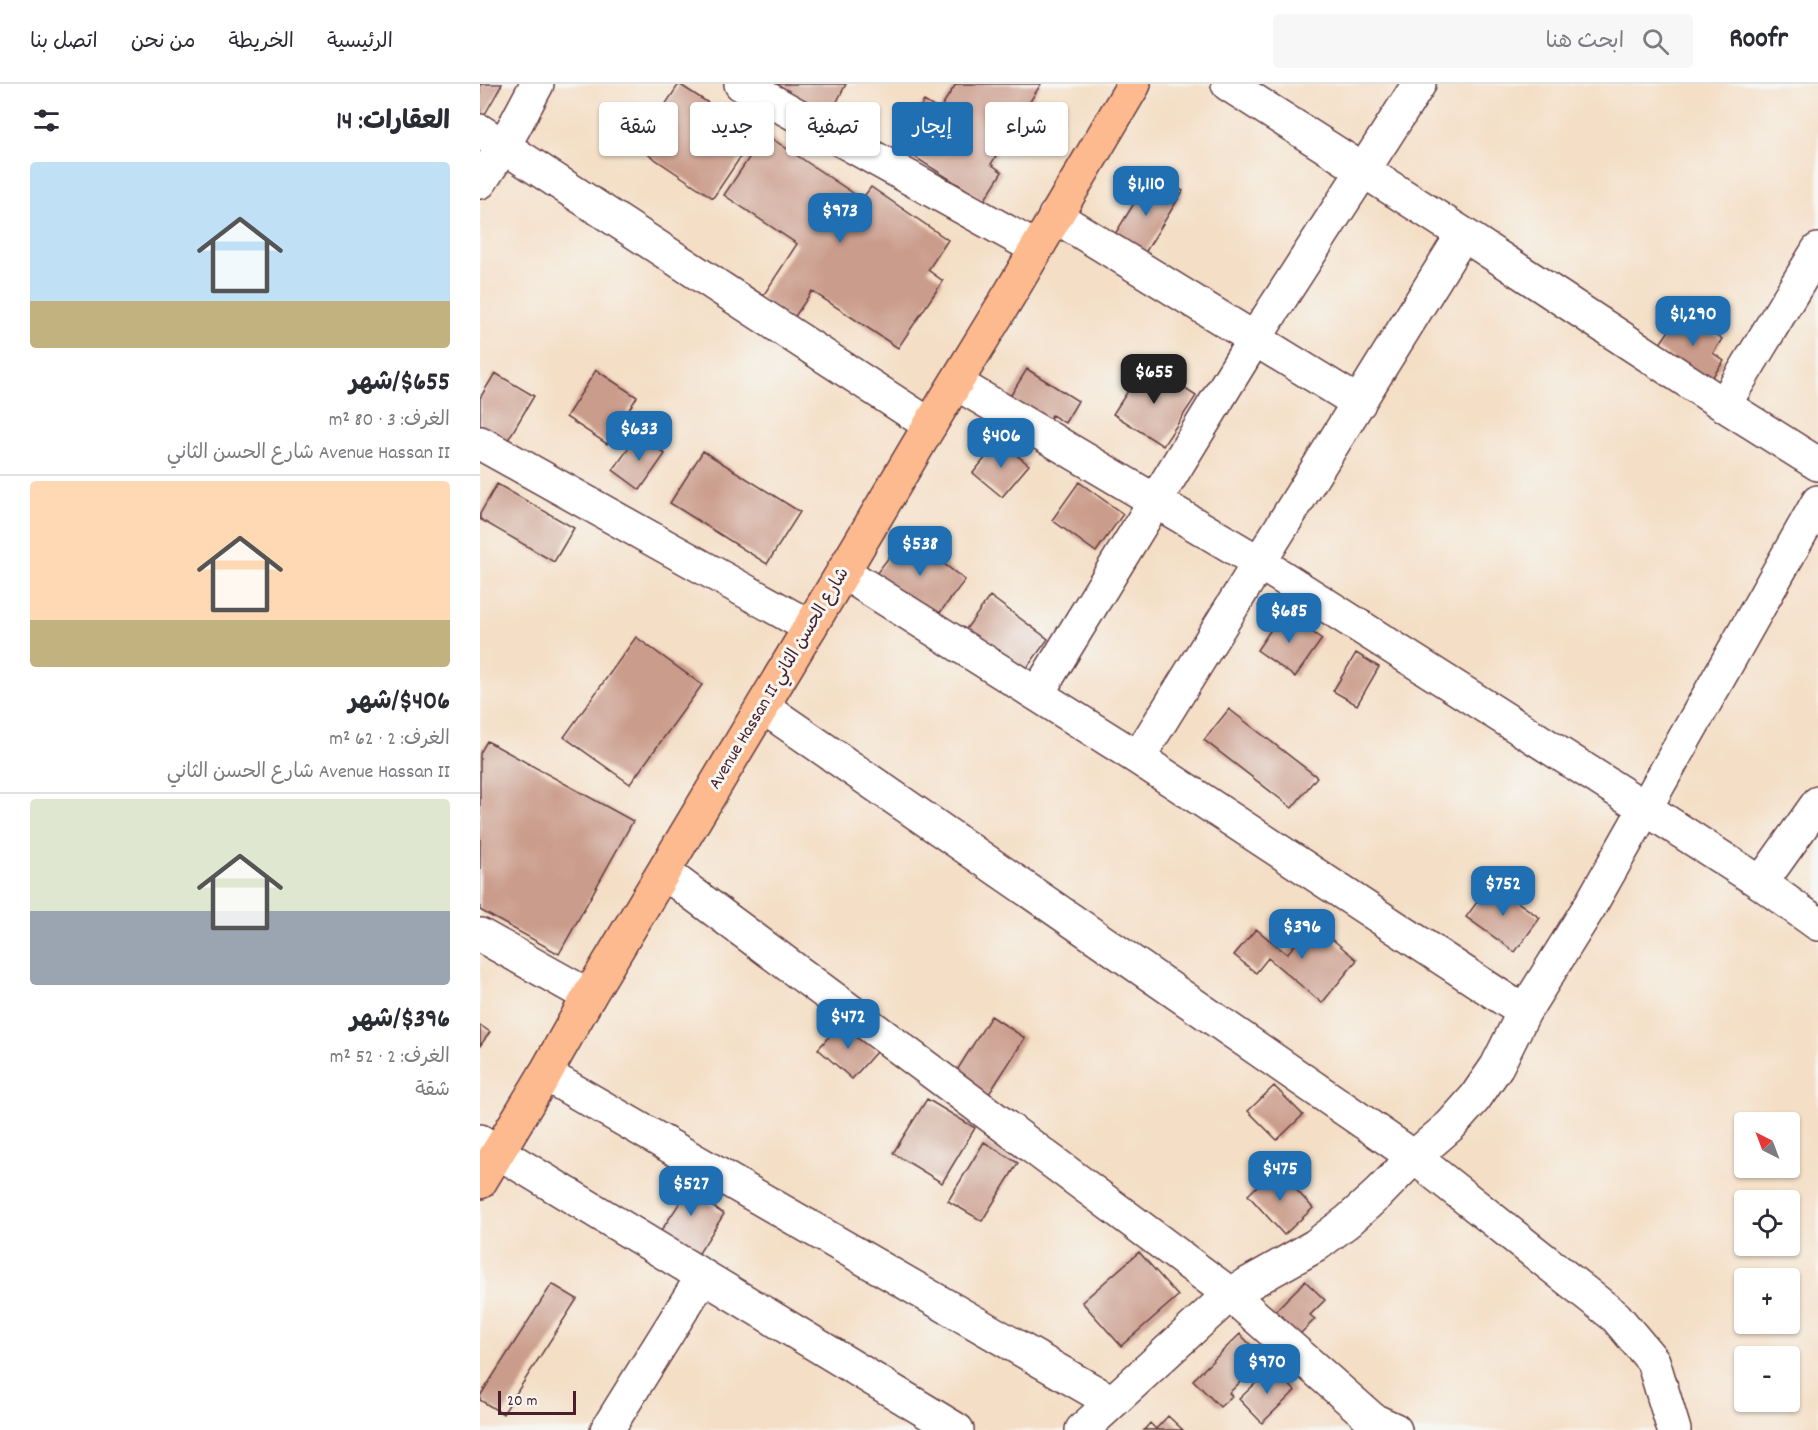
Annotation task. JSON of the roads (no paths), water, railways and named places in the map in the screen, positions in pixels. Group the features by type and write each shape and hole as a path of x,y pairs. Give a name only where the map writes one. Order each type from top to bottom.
{"main road":[{"name":"Avenue Hassan II شارع الحسن الثاني","path":"480,1182 489,1146 545,1074 589,996 665,873 1055,216 1124,87"}],"street":[{"path":"480,182 492,138 537,84"},
{"path":"741,84 1036,248"},
{"path":"1228,84 1818,464"},
{"path":"1037,694 1255,338 1419,84"},
{"path":"492,138 930,425"},
{"path":"1055,216 1359,403"},
{"path":"1138,758 1463,234"},
{"path":"1724,405 1818,250"},
{"path":"956,383 1260,563 1761,883 1818,924"},
{"path":"480,443 810,627"},
{"path":"1082,1430 1230,1294 1315,1246 1348,1221 1414,1157 1451,1125 1475,1098 1497,1066 1524,1012 1590,906 1818,502"},
{"path":"843,572 1138,758 1524,1012"},
{"path":"763,707 1414,1157 1616,1317 1653,1360 1674,1430"},
{"path":"1761,883 1818,803"},
{"path":"665,873 1230,1294 1373,1420 1395,1430"},
{"path":"480,935 589,996"},
{"path":"545,1074 1112,1402"},
{"path":"489,1146 957,1430"},
{"path":"607,1430 703,1276"}]}
